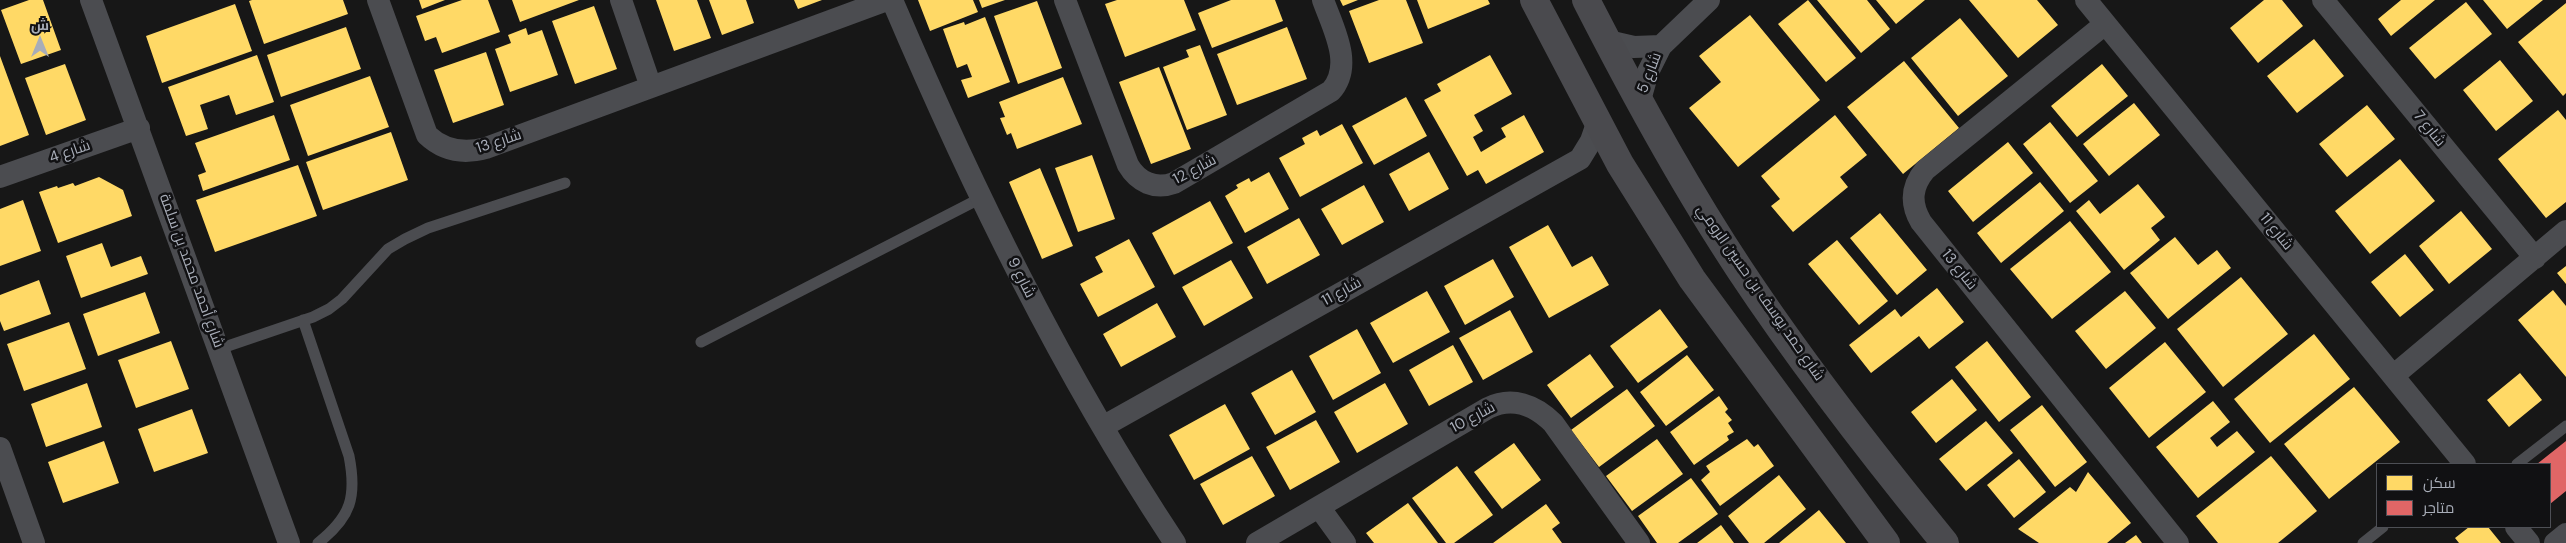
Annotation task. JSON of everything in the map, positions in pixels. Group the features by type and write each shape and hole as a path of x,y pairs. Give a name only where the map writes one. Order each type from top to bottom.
{"street":[{"name":"شارع أحمد محمد بن سلمة","path":"91,0 289,543"},
{"name":"شارع 13","path":"378,0 422,126 435,143 450,149 475,151 886,0"},
{"path":"621,0 651,86"},
{"name":"شارع 9","path":"892,0 981,198 1038,310 1104,426 1175,543"},
{"name":"شارع 12","path":"1065,0 1128,164 1141,180 1159,186 1174,183 1331,91 1339,80 1342,55 1323,0"},
{"path":"1534,0 1620,164 1692,280 1886,543"},
{"name":"شارع حمد يوسف بن حسين الرومي","path":"1586,0 1696,201 1740,270 1788,339 1945,543"},
{"name":"شارع 5","path":"1640,100 1648,72 1661,46 1709,0"},
{"name":"شارع 11","path":"2086,0 2464,463"},
{"name":"شارع 7","path":"2322,0 2534,258"},
{"name":"شارع 13","path":"2105,24 1925,170 1915,185 1912,200 1921,222 2178,543"},
{"name":"شارع 5","path":"1608,41 1634,47 1661,46"},
{"name":"شارع 11","path":"1104,426 1580,159 1592,141 1598,121"},
{"name":"شارع 4","path":"0,177 139,128"},
{"path":"1580,159 1620,164"},
{"path":"2393,376 2566,231"},
{"name":"شارع 10","path":"1257,543 1488,408 1504,403 1521,403 1537,409 1553,423 1639,543"},
{"path":"0,448 34,543"},
{"path":"1848,491 1860,497 1872,496 1886,484 1888,471"},
{"path":"1319,507 1345,543"},
{"path":"1886,543 1887,526 1899,514 1911,512 1926,519"},
{"path":"2517,528 2529,543"},
{"path":"2555,543 2566,534"}],"lane":[{"path":"219,348 303,320 328,309 342,299 388,249 428,228 565,183"},
{"path":"700,342 981,198"},
{"path":"303,320 349,456 352,474 353,492 349,509 339,524 318,543"},
{"path":"2518,463 2566,426"},
{"path":"2363,543 2382,528"}],"building: سكن":[{"path":"29,0 43,0 61,50 21,64 1,10"},
{"path":"343,0 348,14 264,44 249,1"},
{"path":"419,0 445,0 422,9"},
{"path":"462,0 488,0 500,32 442,53 436,37 425,41 416,16"},
{"path":"512,0 579,0 520,22"},
{"path":"656,0 697,0 711,38 674,51"},
{"path":"709,0 746,0 754,23 722,35"},
{"path":"794,0 822,0 798,9"},
{"path":"918,0 973,0 978,12 930,31"},
{"path":"979,0 1005,0 982,8"},
{"path":"1117,0 1184,0 1196,30 1125,57 1105,4"},
{"path":"1231,0 1275,0 1283,21 1212,48 1198,13"},
{"path":"1340,0 1358,0 1343,6"},
{"path":"1379,0 1406,0 1423,43 1369,63 1349,11"},
{"path":"1417,0 1488,0 1490,4 1428,29"},
{"path":"1808,0 1856,58 1826,82 1778,24"},
{"path":"1817,0 1867,0 1890,29 1861,53"},
{"path":"1876,0 1925,0 1896,24"},
{"path":"1969,0 2037,0 2058,25 2018,58"},
{"path":"2264,0 2282,0 2303,26 2258,63 2230,28"},
{"path":"2401,0 2435,0 2391,36 2378,19"},
{"path":"2483,0 2543,0 2507,29"},
{"path":"1037,1 1062,68 1018,84 994,16"},
{"path":"2466,2 2492,34 2435,79 2409,48"},
{"path":"2566,3 2566,93 2563,96 2518,42"},
{"path":"235,4 252,51 162,83 146,36"},
{"path":"594,6 617,69 575,84 552,21"},
{"path":"1750,15 1820,100 1738,167 1689,108 1721,82 1699,56"},
{"path":"985,17 1010,82 968,98 961,80 972,77 967,64 957,68 943,29 964,22 965,25"},
{"path":"1960,18 2008,76 1958,116 1911,58"},
{"path":"346,27 361,69 281,97 267,55"},
{"path":"1287,27 1307,79 1237,105 1217,54"},
{"path":"526,28 528,35 542,30 558,75 510,92 495,49 511,43 508,35"},
{"path":"2314,39 2344,76 2297,113 2267,76"},
{"path":"1200,45 1227,115 1187,130 1163,67 1189,57 1186,50"},
{"path":"486,52 504,105 453,123 434,70"},
{"path":"257,55 274,102 236,115 229,95 200,105 208,129 186,136 168,87"},
{"path":"1490,55 1512,94 1474,115 1483,131 1473,137 1481,152 1506,137 1501,128 1524,115 1544,152 1486,184 1478,170 1467,176 1424,100 1441,91 1437,84"},
{"path":"0,56 29,135 0,146"},
{"path":"2500,60 2533,101 2496,131 2463,90"},
{"path":"1904,61 1959,128 1903,174 1847,107"},
{"path":"65,64 86,120 46,135 25,78"},
{"path":"2102,64 2128,96 2077,137 2051,106"},
{"path":"1159,67 1191,149 1151,164 1119,82"},
{"path":"370,76 389,127 308,156 290,105"},
{"path":"1063,77 1082,124 1017,149 1011,133 1007,135 1000,118 1005,117 999,102"},
{"path":"1406,97 1427,136 1374,165 1352,126"},
{"path":"2134,103 2160,135 2109,176 2083,144"},
{"path":"2367,105 2395,139 2347,177 2319,144"},
{"path":"2558,110 2566,120 2566,202 2546,218 2498,159"},
{"path":"274,115 290,160 203,191 198,175 206,172 195,143"},
{"path":"1835,115 1867,155 1840,177 1848,187 1793,232 1771,206 1780,199 1761,176"},
{"path":"2050,122 2098,181 2070,203 2023,144"},
{"path":"1342,124 1363,163 1300,197 1279,158 1305,144 1302,138 1317,130 1320,136"},
{"path":"391,132 408,180 323,210 306,162"},
{"path":"2008,142 2033,173 1973,222 1948,191"},
{"path":"1429,152 1449,189 1409,211 1389,174"},
{"path":"1092,155 1115,219 1078,232 1055,168"},
{"path":"2400,159 2435,201 2370,254 2335,211"},
{"path":"298,165 317,216 215,252 196,200"},
{"path":"1040,168 1073,246 1042,259 1009,182"},
{"path":"1269,172 1289,209 1245,233 1225,196 1238,188 1236,185 1249,178 1251,182"},
{"path":"99,177 123,190 132,216 58,243 39,192 73,183 75,186"},
{"path":"2040,182 2064,211 2001,263 1977,233"},
{"path":"2138,184 2165,217 2151,228 2160,240 2124,270 2076,211 2089,200 2100,214"},
{"path":"1364,185 1384,222 1342,245 1321,209"},
{"path":"23,200 41,251 0,266 0,209"},
{"path":"1210,201 1233,243 1174,275 1152,233"},
{"path":"2461,211 2492,249 2449,284 2419,246"},
{"path":"1880,213 1927,270 1897,295 1850,238"},
{"path":"1299,218 1320,255 1267,284 1247,247"},
{"path":"2070,221 2111,272 2052,319 2010,269"},
{"path":"1548,225 1572,267 1592,256 1609,285 1549,318 1509,247"},
{"path":"2175,237 2198,265 2217,250 2231,268 2168,319 2130,273"},
{"path":"1129,239 1155,287 1098,317 1080,284 1103,272 1095,257"},
{"path":"1837,240 1888,301 1859,325 1808,264"},
{"path":"102,243 111,267 141,256 148,274 81,298 66,256"},
{"path":"2405,254 2434,290 2400,317 2371,282"},
{"path":"1493,259 1514,297 1465,325 1444,286"},
{"path":"1231,260 1253,298 1204,326 1182,287"},
{"path":"2566,266 2566,284 2557,273"},
{"path":"2241,277 2288,334 2223,387 2177,329"},
{"path":"39,280 51,314 4,331 0,321 0,295"},
{"path":"1937,288 1964,322 1929,349 1919,336 1871,373 1849,345 1895,309 1901,317"},
{"path":"2553,290 2566,306 2566,377 2518,320"},
{"path":"1427,291 1450,332 1393,363 1370,323"},
{"path":"2125,291 2156,328 2106,369 2075,331"},
{"path":"145,292 160,333 98,356 83,314"},
{"path":"1157,303 1176,337 1121,367 1103,334"},
{"path":"1660,309 1688,347 1638,383 1610,346"},
{"path":"1510,310 1533,352 1483,380 1459,338"},
{"path":"69,322 86,369 24,391 7,344"},
{"path":"1357,329 1381,373 1333,400 1309,356"},
{"path":"2314,334 2350,379 2270,443 2234,399"},
{"path":"171,341 189,389 136,408 118,360"},
{"path":"1987,341 2031,397 1999,422 1955,367"},
{"path":"2165,342 2206,392 2149,438 2109,388"},
{"path":"1453,345 1473,382 1429,406 1409,370"},
{"path":"1590,354 1614,387 1571,418 1547,385"},
{"path":"1687,355 1714,390 1666,426 1640,392"},
{"path":"1292,370 1316,412 1275,435 1251,393"},
{"path":"2520,373 2542,400 2509,427 2487,400"},
{"path":"1952,379 1977,410 1936,443 1911,412"},
{"path":"87,383 102,427 46,447 31,404"},
{"path":"1385,383 1408,424 1357,453 1334,412"},
{"path":"2354,387 2400,442 2329,499 2284,444"},
{"path":"1627,389 1655,426 1599,467 1571,430"},
{"path":"1719,396 1728,409 1725,412 1732,420 1728,423 1734,432 1727,436 1729,440 1694,465 1670,432"},
{"path":"2213,401 2230,422 2210,438 2217,447 2237,431 2255,452 2198,498 2156,447"},
{"path":"1225,404 1250,449 1194,480 1169,435"},
{"path":"2042,405 2087,462 2055,487 2010,430"},
{"path":"192,409 208,453 154,472 138,429"},
{"path":"1316,420 1340,462 1290,490 1266,447"},
{"path":"1986,421 2013,453 1966,491 1939,459"},
{"path":"1657,439 1683,474 1632,511 1606,476"},
{"path":"1747,439 1754,447 1758,444 1774,466 1720,506 1701,480 1710,472 1706,466"},
{"path":"104,441 119,483 63,503 48,462"},
{"path":"1514,443 1541,480 1502,509 1474,472"},
{"path":"1252,456 1275,496 1223,525 1200,484"},
{"path":"2271,456 2317,511 2278,543 2218,543 2196,516"},
{"path":"2019,459 2046,492 2014,518 1987,485"},
{"path":"1457,466 1493,515 1454,543 1446,543 1412,498"},
{"path":"2088,472 2131,523 2107,543 2039,543 2018,529 2070,487 2076,492"},
{"path":"1779,475 1806,509 1764,543 1749,543 1728,516"},
{"path":"1691,478 1718,514 1678,543 1657,543 1638,516"},
{"path":"1408,503 1438,543 1374,543 1366,533"},
{"path":"1546,504 1560,523 1552,529 1562,543 1493,543"},
{"path":"1819,510 1846,543 1779,543"},
{"path":"1721,525 1734,543 1697,543"},
{"path":"2468,528 2489,528 2501,543 2459,543 2455,538"},
{"path":"2136,535 2142,543 2125,543"}],"building: متاجر":[{"path":"2566,441 2566,491 2551,503 2551,463 2538,463"}]}
